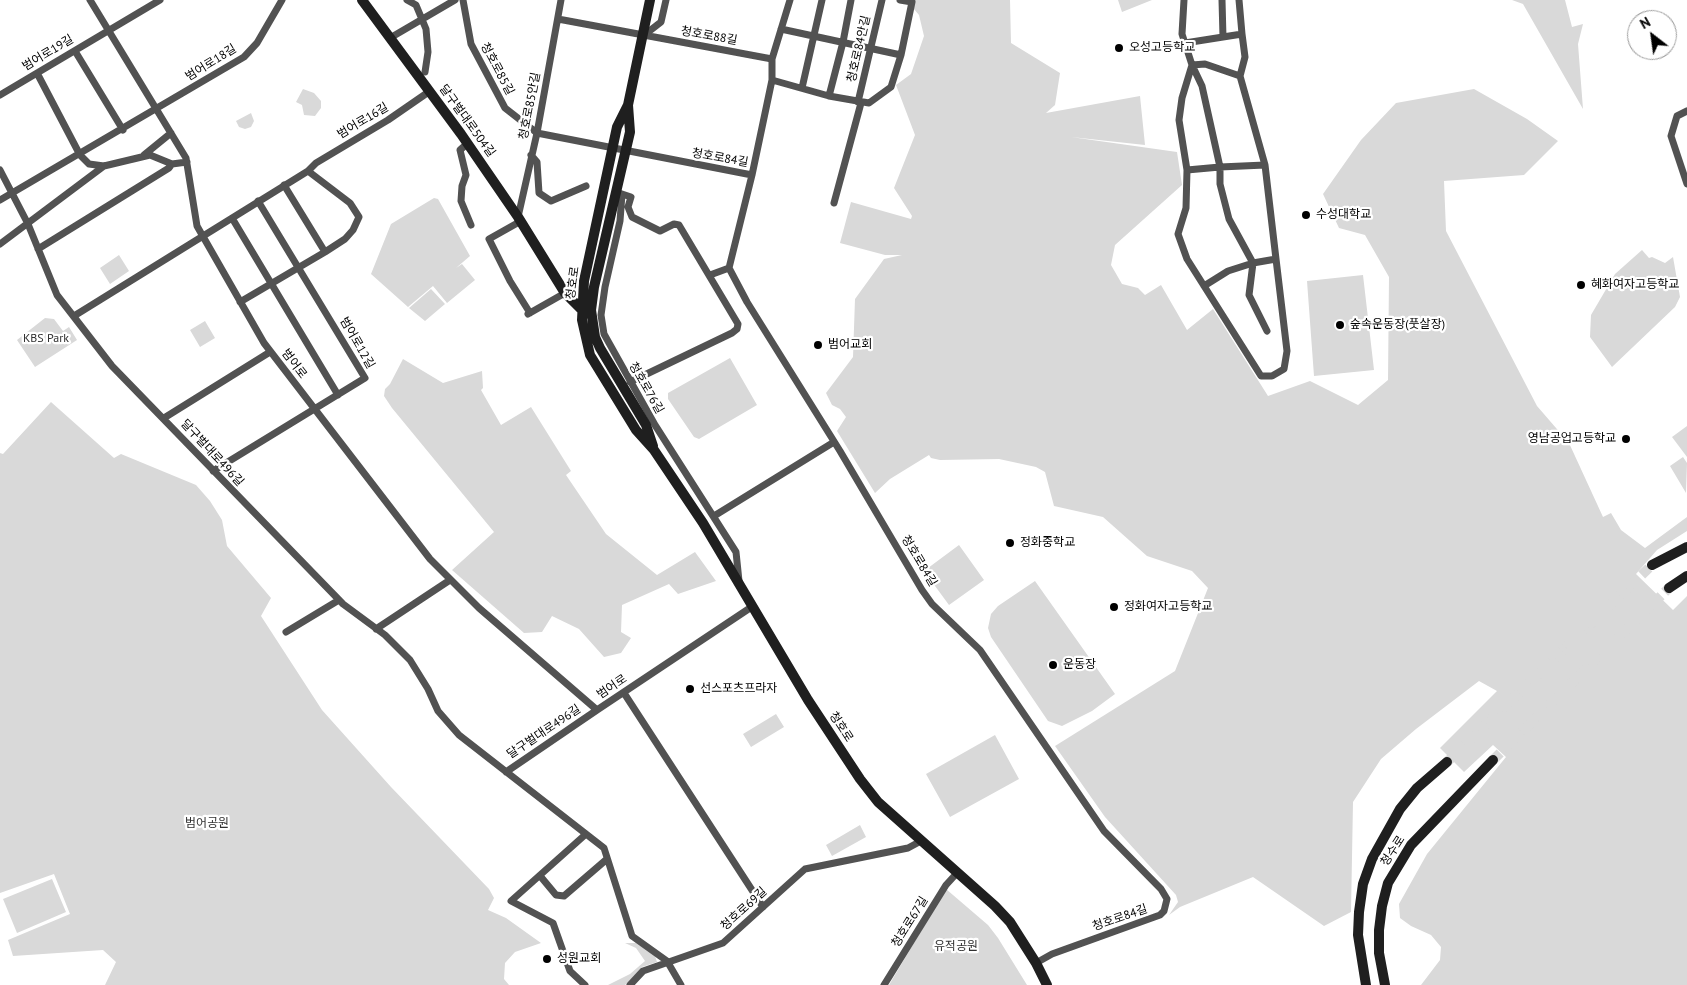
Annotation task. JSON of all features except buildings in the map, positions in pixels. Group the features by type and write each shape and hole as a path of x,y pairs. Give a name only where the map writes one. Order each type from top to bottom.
{"main road":[{"name":"달구벌대로504길","path":"362,0 468,143 520,219 565,292 582,310"},
{"name":"청호로","path":"650,0 628,105 616,127 584,281 582,310 584,334 590,355 636,430 654,450 739,581 808,700 860,780 878,802 1010,922 1036,962 1047,985"},
{"name":"청호로","path":"628,105 630,132 625,151 619,193 594,287 591,310 593,325 600,348 646,425 654,450"},
{"path":"1652,565 1687,547"},
{"path":"1669,588 1687,576"},
{"name":"청수로","path":"1385,985 1379,953 1379,930 1382,906 1388,883 1411,845 1493,760"},
{"name":"청수로","path":"1366,985 1358,935 1359,912 1363,884 1372,859 1400,809 1417,788 1447,762"}],"street":[{"name":"범어로","path":"90,0 157,108 187,162 197,226 270,352 430,559 450,580 597,710 753,606"},
{"name":"범어로19길","path":"0,96 160,0"},
{"name":"범어로18길","path":"0,200 244,58 257,43 282,0"},
{"path":"407,0 416,5 427,35 428,52 425,72"},
{"path":"390,38 455,0"},
{"name":"청호로85길","path":"463,0 471,44 505,108 537,134 625,151"},
{"name":"청호로85안길","path":"520,219 562,0"},
{"path":"558,20 643,36 661,22 666,0"},
{"path":"752,175 772,80 772,59 790,0"},
{"path":"802,88 822,0"},
{"name":"청호로84안길","path":"829,96 843,42 851,0"},
{"name":"청호로84안길","path":"834,203 860,102 882,0"},
{"path":"860,102 869,103 891,87 901,55 912,2 900,0"},
{"path":"1184,0 1182,34 1184,43 1202,86 1220,167 1220,184 1229,219 1253,263 1250,295 1267,331"},
{"path":"1222,0 1223,37"},
{"path":"1192,65 1182,98 1179,120 1187,170 1186,208 1178,234 1188,259 1261,376 1272,376 1284,369 1287,351 1265,165 1240,76 1244,57 1239,0"},
{"path":"782,29 901,55"},
{"path":"1184,43 1242,34"},
{"name":"청호로88길","path":"643,36 772,59"},
{"path":"75,51 123,130"},
{"path":"1192,65 1205,64 1240,76"},
{"path":"37,73 80,155 89,164 104,166 150,155 172,164 187,162"},
{"name":"청호로84안길","path":"772,80 829,96 860,102"},
{"name":"범어로16길","path":"202,235 308,171 316,163 388,120 430,91"},
{"path":"1687,111 1677,116 1671,136 1687,184"},
{"path":"144,156 171,133"},
{"path":"468,143 460,150 466,175 462,186 461,200 472,225"},
{"name":"청호로84길","path":"625,151 752,175 729,268 768,336 922,590 932,604 980,650 1104,831 1161,889 1167,899 1164,911 1160,916 1052,954 1036,962"},
{"path":"531,156 536,162 539,193 551,201 586,186"},
{"path":"38,249 170,168 172,164"},
{"path":"1187,170 1265,165"},
{"path":"0,244 104,166"},
{"name":"달구벌대로496길","path":"0,170 28,224 57,295 112,366 338,600 376,629 410,660 428,689 438,711 459,735 506,772 597,710"},
{"path":"240,302 325,252 345,239 353,230 358,217 350,203 308,171"},
{"path":"284,185 325,252"},
{"path":"619,193 630,197 628,207 632,217 660,231 674,224 679,224 738,324 737,328 630,382"},
{"name":"청호로76길","path":"619,193 620,221 606,279 601,315 604,334 655,425 736,552 739,581"},
{"path":"258,201 300,267"},
{"path":"232,218 338,395"},
{"path":"520,219 489,239 510,282 529,313 565,292"},
{"path":"74,316 202,235"},
{"path":"1204,286 1228,271 1253,263 1276,259"},
{"name":"범어로12길","path":"213,471 365,378 300,267"},
{"path":"710,275 729,268"},
{"path":"164,418 270,352"},
{"path":"714,516 834,442"},
{"path":"376,629 450,580"},
{"path":"286,632 338,600"},
{"path":"624,693 763,907"},
{"path":"506,772 604,848 632,936 667,961 681,985"},
{"path":"585,985 570,971 554,923 511,901 527,886 541,877 559,857 586,834"},
{"name":"청호로69길","path":"630,985 643,971 667,961 723,943 805,869 908,848 921,841"},
{"path":"541,877 556,895 564,896 607,858"},
{"name":"청호로67길","path":"884,985 946,886 957,873"}],"green space":[{"path":"912,0 1010,0 1011,43 1060,73 1055,105 1046,113 1140,96 1145,145 1071,137 1177,152 1182,185 1115,245 1111,265 1122,284 1138,288 1145,295 1161,285 1187,330 1213,309 1268,396 1310,381 1358,405 1388,380 1389,277 1365,235 1339,228 1323,194 1361,140 1396,103 1474,89 1527,119 1558,141 1524,175 1444,181 1446,231 1537,406 1569,443 1603,517 1611,513 1621,530 1645,548 1687,517 1687,531 1657,550 1636,574 1673,610 1687,596 1687,985 1421,985 1440,960 1441,947 1431,935 1411,926 1400,918 1399,904 1427,854 1506,757 1493,745 1464,772 1440,748 1497,691 1479,681 1416,729 1381,759 1353,802 1351,912 1324,926 1253,877 1180,907 1169,915 1178,902 1176,895 1105,817 1055,746 1175,671 1208,588 1192,571 1147,556 1103,517 1054,506 1045,472 1036,467 999,459 940,460 931,458 929,455 890,479 875,493 837,431 846,417 840,409 832,405 826,393 853,357 855,299 884,259 902,255 885,255 840,243 851,202 911,219 912,216 894,188 915,135 896,85 911,74 924,36 919,15 913,8"},
{"path":"1118,0 1152,0 1122,12"},
{"path":"1512,0 1565,0 1572,27 1583,24 1578,44 1583,109 1523,4"},
{"path":"303,89 314,93 321,101 321,108 315,116 304,115 302,105 296,102"},
{"path":"251,113 254,121 251,127 245,129 239,127 236,121"},
{"path":"434,198 438,199 470,256 456,268 462,264 475,280 447,303 433,286 408,307 371,274 391,224"},
{"path":"1642,250 1649,258 1652,257 1665,263 1673,257 1680,297 1675,307 1612,367 1590,337 1591,315 1615,274"},
{"path":"119,255 129,271 110,284 100,268"},
{"name":"숲속운동장(풋살장)","path":"1363,275 1374,370 1314,376 1307,281"},
{"path":"431,289 445,304 425,321 409,308"},
{"name":"KBS Park","path":"45,318 54,319 63,331 69,327 77,340 35,367 17,340"},
{"path":"205,321 215,338 200,347 190,330"},
{"path":"730,358 757,405 699,439 694,437 668,399 668,393"},
{"path":"403,359 443,383 482,371 483,388 481,390 501,425 531,407 571,471 566,475 606,534 657,575 695,552 716,581 678,594 669,584 622,605 621,632 631,638 621,653 604,657 579,629 552,616 542,632 524,633 452,570 494,532 384,396 385,389 390,384"},
{"name":"범어공원","path":"51,402 114,458 121,454 196,485 210,501 222,520 227,546 271,598 261,616 322,710 391,787 489,889 494,898 488,910 506,918 541,943 515,952 505,963 504,979 509,985 105,985 116,962 103,950 13,956 8,940 70,914 54,874 0,893 0,453 3,454"},
{"path":"1687,426 1687,457 1672,437"},
{"path":"1683,457 1687,463 1686,493 1670,466"},
{"path":"959,545 984,580 949,605 924,571"},
{"name":"운동장","path":"1035,581 1115,694 1092,711 1062,726 1048,721 991,637 988,628 991,614 998,606"},
{"path":"776,714 784,727 751,747 743,734"},
{"path":"995,735 1019,779 950,817 926,774"},
{"path":"860,825 866,837 832,856 826,845"},
{"path":"52,879 66,912 17,933 3,899"},
{"name":"유적공원","path":"946,889 988,925 1027,985 889,985"},
{"path":"625,943 636,943 655,956 657,962 642,967 625,985 608,985 630,974 645,961 636,948"}],"tunnel":[{"path":"1447,762 1652,565"},
{"path":"1493,760 1669,588"}],"place":[{"name":"오성고등학교","path":"1119,48"},
{"name":"수성대학교","path":"1306,215"},
{"name":"혜화여자고등학교","path":"1581,285"},
{"name":"숲속운동장(풋살장)","path":"1340,325"},
{"name":"범어교회","path":"818,345"},
{"name":"영남공업고등학교","path":"1626,439"},
{"name":"정화중학교","path":"1010,543"},
{"name":"정화여자고등학교","path":"1114,607"},
{"name":"운동장","path":"1053,665"},
{"name":"선스포츠프라자","path":"690,689"},
{"name":"성원교회","path":"547,959"}]}
